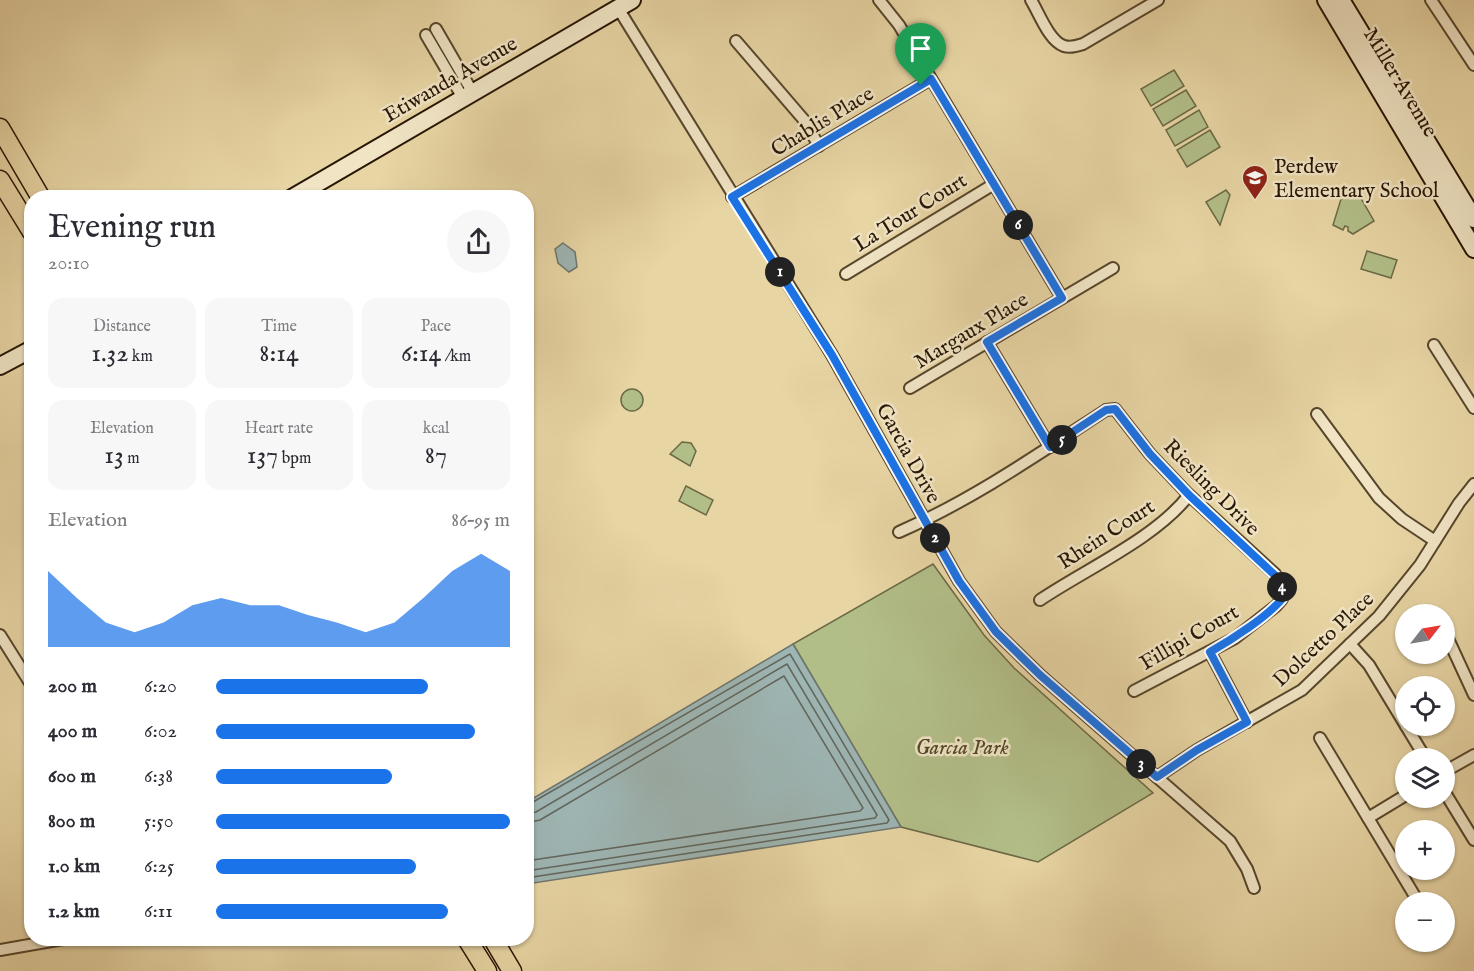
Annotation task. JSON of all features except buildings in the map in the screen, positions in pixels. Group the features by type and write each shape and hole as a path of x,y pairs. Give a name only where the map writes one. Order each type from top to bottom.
{"main road":[{"name":"Miller Avenue","path":"1326,0 1474,249"},
{"name":"Miller Avenue","path":"1341,0 1474,219"},
{"name":"Etiwanda Avenue","path":"306,190 625,4"},
{"path":"0,128 36,190"},
{"path":"0,180 24,219"},
{"path":"0,366 24,353"},
{"path":"471,946 487,971"},
{"path":"497,946 512,971"}],"street":[{"path":"879,0 899,25 1062,298"},
{"path":"1031,0 1055,39 1064,46 1073,47 1083,44 1158,0"},
{"path":"1431,0 1474,65"},
{"name":"Garcia Drive","path":"625,4 732,197 832,355 959,581 996,632 1040,675 1230,841 1247,869 1254,888"},
{"path":"431,32 468,95"},
{"path":"736,40 804,120 819,146"},
{"name":"Chablis Place","path":"732,197 931,79"},
{"name":"La Tour Court","path":"846,274 994,184"},
{"name":"Margaux Place","path":"910,388 1113,268"},
{"path":"899,532 925,521 1050,447 987,342"},
{"path":"1434,345 1474,408"},
{"name":"Riesling Drive","path":"1050,447 1106,410 1115,409 1150,454 1189,495 1275,574 1282,590"},
{"path":"1317,414 1379,498 1402,519 1435,541"},
{"name":"Dolcetto Place","path":"1157,777 1197,750 1302,690 1379,616 1420,565 1474,484"},
{"name":"Rhein Court","path":"1040,600 1154,529 1178,510 1189,495"},
{"name":"Fillipi Court","path":"1134,691 1235,638 1276,606 1282,599 1282,590"},
{"path":"1,638 24,674"},
{"path":"1350,644 1369,665 1395,708"},
{"path":"1210,652 1247,722"},
{"path":"1455,653 1474,694"},
{"path":"1320,738 1412,892"},
{"path":"1455,766 1474,755"},
{"path":"1368,818 1395,802"},
{"path":"1454,808 1474,840"},
{"path":"0,950 24,946"}],"green space":[{"path":"1174,70 1184,86 1151,106 1141,89"},
{"path":"1186,90 1196,106 1163,126 1153,109"},
{"path":"1199,110 1208,127 1175,146 1166,130"},
{"path":"1210,130 1220,147 1187,167 1177,150"},
{"path":"1345,186 1355,188 1374,221 1353,234 1348,231 1348,227 1345,226 1343,230 1333,225"},
{"path":"1226,190 1230,195 1220,225 1206,202"},
{"path":"1367,251 1397,260 1391,278 1361,269"},
{"path":"632,389 640,392 643,400 640,408 632,411 624,408 621,400 624,392"},
{"path":"682,442 691,443 696,451 690,466 670,454"},
{"path":"686,486 713,500 706,515 679,501"},
{"name":"Garcia Park","path":"933,564 984,635 1014,668 1153,793 1038,862 901,827 793,644"}],"water":[{"path":"563,243 575,252 577,267 569,272 558,263 555,249"},
{"path":"793,644 901,827 534,883 534,798"}],"place":[{"name":"Perdew Elementary School","path":"1255,201"}],"route":[{"path":"931,79 1062,298 987,342 1050,447 1084,427 1106,410 1115,409 1125,418 1150,454 1189,495 1280,580 1282,599 1276,606 1235,638 1210,652 1247,722 1197,750 1157,777 1040,675 996,632 959,581 832,355 732,197 921,85 931,79"}]}
